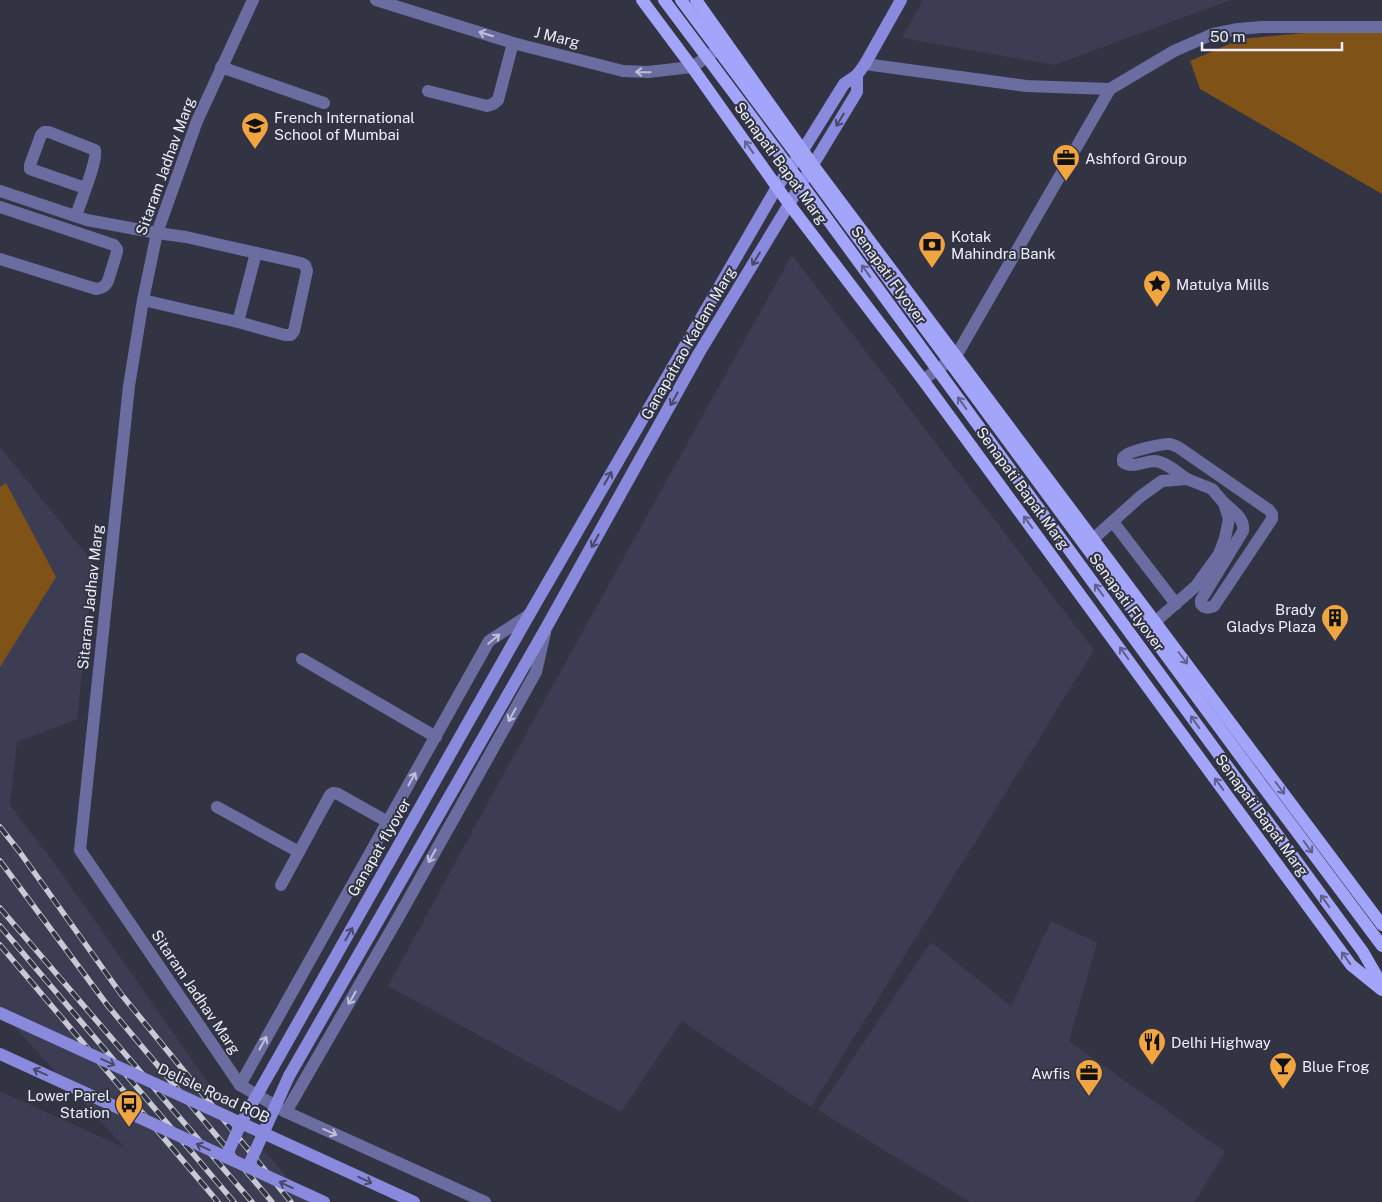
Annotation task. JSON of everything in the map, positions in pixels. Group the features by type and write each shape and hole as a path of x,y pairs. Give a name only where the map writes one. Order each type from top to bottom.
{"main road":[{"name":"Senapati Bapat Marg","path":"642,0 789,204 924,380 1351,965 1382,990"},
{"name":"Senapati Flyover","path":"664,0 784,160 1363,952 1382,985"},
{"name":"Senapati Flyover","path":"681,0 1382,946"},
{"name":"Senapati Bapat Marg","path":"696,0 813,165 1382,925"},
{"name":"Ganapatrao Kadam Marg","path":"529,615 777,187 803,150 844,84 857,76 865,64 901,0"},
{"name":"Ganapatrao Kadam Marg","path":"546,628 699,353 857,92 857,76"},
{"path":"721,283 736,292"},
{"path":"685,345 699,353"},
{"path":"539,598 557,608"},
{"name":"Ganapat flyover","path":"226,1157 241,1123 529,615"},
{"path":"248,1167 288,1076 546,628"},
{"name":"Delisle Road ROB","path":"0,1013 414,1202"},
{"path":"0,1054 324,1202"}],"street":[{"name":"Sitaram Jadhav Marg","path":"240,1085 80,850 129,386 143,300 157,233 197,121 253,0"},
{"name":"J Marg","path":"376,0 513,43 623,71 648,72 692,67 727,44"},
{"path":"924,380 956,356 1110,89 1174,51 1213,34 1262,27 1382,27"},
{"path":"428,91 486,106 493,104 498,100 513,43"},
{"path":"865,64 1026,86 1110,89"},
{"path":"219,72 324,103"},
{"path":"82,234 81,218 85,188 96,156 95,150 49,132 44,132 41,135 30,169 85,188"},
{"path":"0,191 81,218 186,237 301,263 307,271 294,331 290,335 143,300"},
{"path":"0,207 114,245 117,249 108,281 105,286 96,289 0,259"},
{"path":"238,322 256,253"},
{"path":"1160,444 1170,444 1178,447 1269,510 1272,514 1272,519 1225,590 1214,606 1208,608 1203,607 1201,604 1202,600 1243,531 1244,524 1212,489 1187,478 1162,463 1154,461 1127,465 1123,462 1123,458 1129,453 1160,444"},
{"path":"1093,539 1141,496 1162,481 1187,478"},
{"path":"1156,621 1196,586 1219,554 1226,538 1229,520 1224,503"},
{"path":"1113,522 1176,604"},
{"path":"485,1202 286,1112 240,1085 489,641 529,615"},
{"path":"286,1112 398,918 536,672 546,628"},
{"path":"302,659 436,737"},
{"path":"282,885 330,795 333,793 388,822"},
{"path":"217,807 299,852"}],"shaded area":[{"path":"923,0 1231,0 1054,65 902,38"},
{"path":"1346,29 1382,32 1382,194 1200,89 1190,61 1241,39"},
{"path":"792,255 1094,650 811,1107 682,1021 621,1112 388,986"},
{"path":"0,447 94,564 77,719 17,742 10,805 65,878 213,1090 308,1202 0,1202 0,1091 125,1148 0,1011"},
{"path":"6,483 56,577 0,667 0,487"},
{"path":"1051,921 1097,943 1069,1041 1225,1152 1194,1202 970,1202 818,1110 931,942 1011,1006"}],"railway":[{"path":"0,827 121,994 291,1202"},
{"path":"0,861 108,1006 272,1202"},
{"path":"0,908 252,1202"},
{"path":"0,926 234,1202"},
{"path":"0,945 218,1202"}],"place":[{"name":"French International School of Mumbai","path":"255,150"},
{"name":"Ashford Group","path":"1066,182"},
{"name":"Kotak Mahindra Bank","path":"932,269"},
{"name":"Matulya Mills","path":"1157,308"},
{"name":"Brady Gladys Plaza","path":"1335,642"},
{"name":"Delhi Highway","path":"1152,1066"},
{"name":"Blue Frog","path":"1283,1090"},
{"name":"Awfis","path":"1089,1097"},
{"name":"Lower Parel Station","path":"129,1128"}]}
